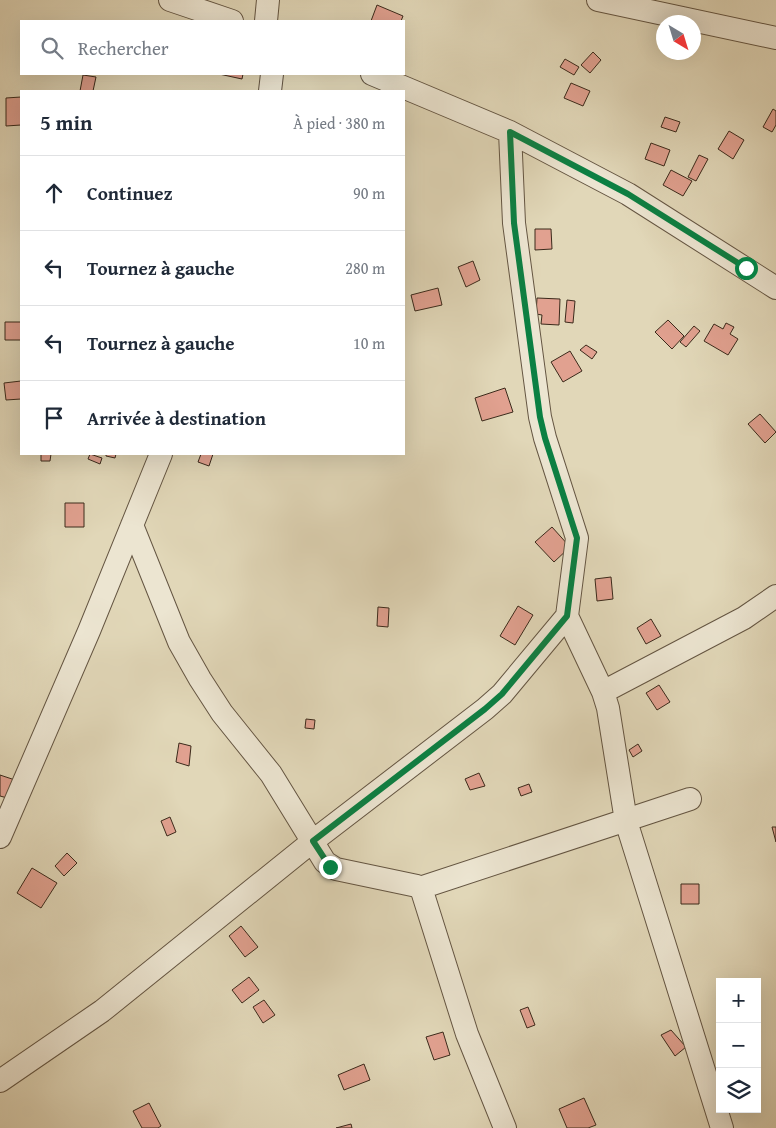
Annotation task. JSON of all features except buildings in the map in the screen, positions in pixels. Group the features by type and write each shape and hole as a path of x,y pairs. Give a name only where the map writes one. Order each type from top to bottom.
{"street":[{"path":"170,0 229,20"},
{"path":"266,20 268,0"},
{"path":"598,0 670,8 776,38"},
{"path":"270,90 272,75"},
{"path":"374,75 510,132 628,194 776,288"},
{"path":"0,1081 102,1011 313,841 485,709 502,694 567,616 577,538 540,417 514,223 510,132"},
{"path":"0,837 89,631 161,455"},
{"path":"132,525 179,642 200,679 222,713 271,774 325,862 336,869 420,888 690,799"},
{"path":"603,692 744,618 776,596"},
{"path":"567,616 603,692 608,708 626,821 722,1128"},
{"path":"420,888 467,1034 505,1128"}],"route":[{"path":"330,867 313,841 502,694 567,616 578,548 577,538 542,429 540,417 514,223 510,132 628,194 746,268"}]}
